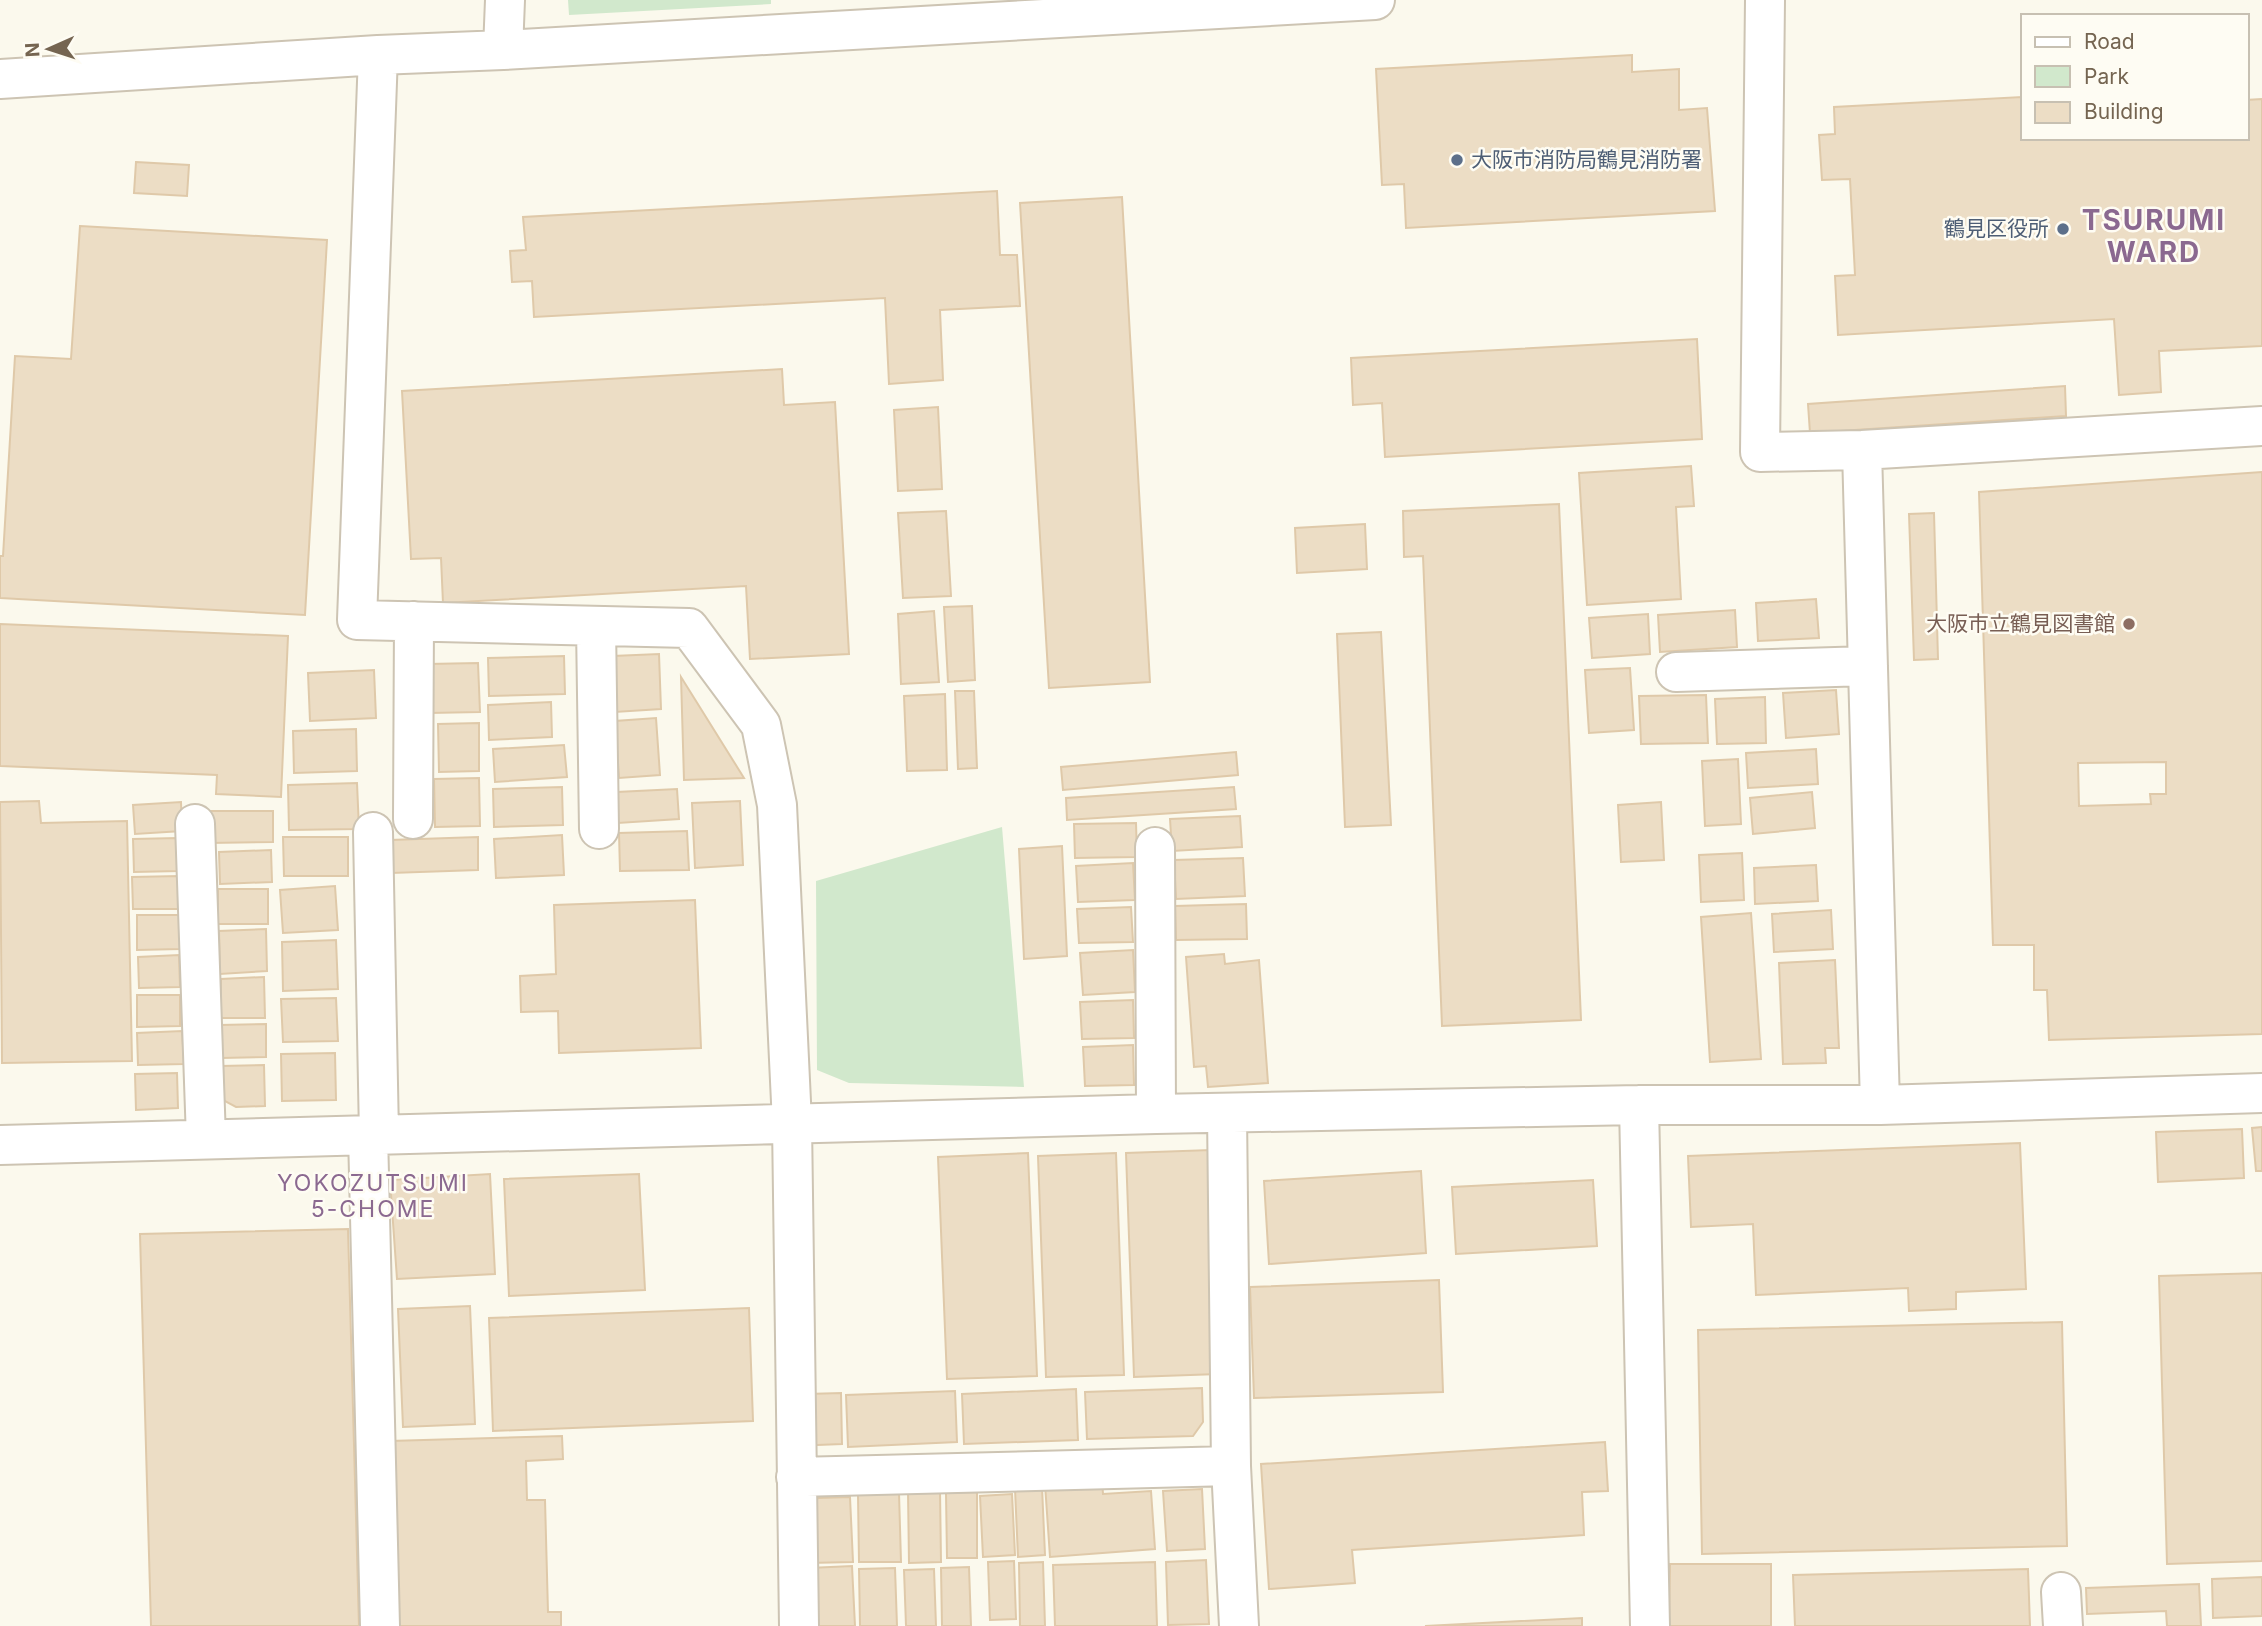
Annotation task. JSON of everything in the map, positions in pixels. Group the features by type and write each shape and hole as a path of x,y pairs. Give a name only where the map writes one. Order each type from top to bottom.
{"street":[{"path":"503,50 505,0"},
{"path":"0,79 378,55 1375,0"},
{"path":"1765,0 1760,452 1861,450 2262,426"},
{"path":"378,55 357,620 689,628 761,725 777,805 792,1123 799,1626"},
{"path":"1861,450 1880,1105"},
{"path":"413,819 414,621"},
{"path":"596,626 599,830"},
{"path":"1675,672 1868,666"},
{"path":"195,824 206,1139"},
{"path":"373,832 373,1134 380,1626"},
{"path":"1155,847 1156,1114"},
{"path":"0,1145 1156,1114 1639,1105 1880,1105 2262,1093"},
{"path":"1639,1105 1650,1626"},
{"path":"1227,1113 1231,1466 1239,1626"},
{"path":"796,1477 1231,1466"}],"green space":[{"path":"568,0 771,0 771,4 569,15"},
{"path":"1002,827 1024,1087 849,1083 817,1070 816,881"}],"building":[{"path":"1632,55 1632,72 1679,69 1679,110 1707,108 1715,211 1406,228 1404,184 1382,185 1376,69"},
{"path":"2021,97 2021,140 2248,140 2248,100 2262,99 2262,346 2159,351 2161,392 2119,395 2114,319 1838,335 1835,276 1855,275 1850,179 1822,180 1819,135 1835,134 1834,107"},
{"path":"136,162 189,165 187,196 134,193"},
{"path":"997,191 1000,255 1017,255 1020,306 940,310 943,380 889,384 885,298 534,317 532,281 512,282 510,251 526,250 523,217"},
{"path":"1122,197 1150,682 1049,688 1020,203"},
{"path":"80,226 327,240 305,615 0,598 0,556 3,556 15,356 71,359"},
{"path":"1697,339 1702,439 1385,457 1382,403 1353,405 1351,358"},
{"path":"782,369 784,405 835,402 849,654 750,659 746,586 443,603 441,558 411,559 402,391"},
{"path":"2065,386 2066,416 1810,433 1808,404"},
{"path":"938,407 942,489 898,491 894,410"},
{"path":"1691,466 1694,506 1676,507 1681,599 1587,605 1579,473"},
{"path":"2262,472 2262,1034 2049,1040 2047,990 2034,990 2034,945 1993,945 1979,492","holes":["2166,762 2166,794 2150,794 2151,804 2079,806 2078,763"]},
{"path":"1559,504 1581,1020 1442,1026 1423,556 1404,557 1403,511"},
{"path":"946,511 951,596 903,598 898,513"},
{"path":"1934,513 1938,659 1914,660 1909,514"},
{"path":"1365,524 1367,569 1297,573 1295,528"},
{"path":"1816,599 1819,638 1758,641 1756,603"},
{"path":"972,606 975,680 948,682 944,607"},
{"path":"1735,610 1737,647 1660,652 1658,615"},
{"path":"934,611 939,682 901,684 898,614"},
{"path":"1648,614 1650,654 1592,658 1589,618"},
{"path":"0,624 288,636 281,797 216,794 217,775 0,766"},
{"path":"1381,632 1391,825 1345,827 1337,634"},
{"path":"659,654 661,709 615,712 613,656"},
{"path":"564,656 565,694 489,696 488,658"},
{"path":"478,663 480,712 429,713 428,664"},
{"path":"1630,668 1634,730 1589,733 1585,670"},
{"path":"374,670 376,718 310,721 308,673"},
{"path":"681,677 744,778 684,780"},
{"path":"1836,690 1839,734 1786,738 1783,693"},
{"path":"955,691 974,691 977,768 958,769"},
{"path":"945,694 947,770 907,771 904,696"},
{"path":"1706,695 1708,743 1641,744 1639,696"},
{"path":"1765,697 1766,743 1717,744 1715,699"},
{"path":"551,702 552,737 489,740 488,705"},
{"path":"656,718 660,775 619,778 615,721"},
{"path":"479,723 479,771 439,772 438,724"},
{"path":"356,729 357,771 294,773 293,731"},
{"path":"564,745 567,777 495,782 493,749"},
{"path":"1816,749 1818,784 1748,788 1746,753"},
{"path":"1236,752 1238,775 1063,790 1061,767"},
{"path":"1738,759 1741,824 1705,826 1702,761"},
{"path":"479,778 480,826 435,827 434,779"},
{"path":"357,783 359,829 289,830 288,785"},
{"path":"562,787 563,825 494,827 493,789"},
{"path":"1234,787 1236,809 1067,820 1066,798"},
{"path":"677,789 679,819 618,823 617,792"},
{"path":"1812,792 1815,828 1753,834 1750,798"},
{"path":"39,801 41,823 127,821 132,1061 2,1063 0,802"},
{"path":"740,801 743,865 695,868 692,803"},
{"path":"181,802 182,831 135,834 133,805"},
{"path":"1661,802 1664,860 1621,862 1618,805"},
{"path":"207,811 273,811 273,842 208,843"},
{"path":"1240,816 1242,847 1172,851 1170,819"},
{"path":"1136,823 1137,857 1075,858 1074,824"},
{"path":"687,831 689,870 620,871 619,833"},
{"path":"562,835 564,875 496,878 494,839"},
{"path":"283,837 348,837 348,876 284,876"},
{"path":"478,837 478,870 391,873 390,840"},
{"path":"178,838 179,871 134,872 133,839"},
{"path":"1062,846 1067,956 1024,959 1019,849"},
{"path":"271,850 272,882 220,884 219,852"},
{"path":"1742,853 1744,900 1701,902 1699,855"},
{"path":"1243,858 1245,896 1176,899 1174,860"},
{"path":"1133,863 1135,900 1078,902 1076,866"},
{"path":"1816,865 1818,901 1755,904 1754,868"},
{"path":"179,876 179,909 133,909 132,877"},
{"path":"335,886 338,930 283,933 280,890"},
{"path":"218,889 268,889 268,924 218,924"},
{"path":"695,900 701,1048 559,1053 558,1011 521,1012 520,976 556,974 554,905"},
{"path":"1246,904 1247,939 1176,940 1175,906"},
{"path":"1131,907 1133,942 1079,943 1077,909"},
{"path":"1831,910 1833,949 1774,952 1772,914"},
{"path":"1751,913 1761,1059 1710,1062 1701,917"},
{"path":"137,915 179,915 180,949 137,950"},
{"path":"266,929 267,971 220,974 219,931"},
{"path":"336,940 338,989 283,991 282,942"},
{"path":"1133,950 1135,992 1083,995 1080,953"},
{"path":"1224,954 1225,964 1259,960 1268,1083 1208,1087 1206,1066 1194,1067 1186,957"},
{"path":"179,955 180,987 139,988 138,957"},
{"path":"1835,960 1839,1048 1825,1048 1826,1063 1783,1064 1779,963"},
{"path":"264,977 265,1018 221,1018 221,979"},
{"path":"137,995 180,995 180,1026 137,1027"},
{"path":"336,998 338,1041 283,1042 281,999"},
{"path":"1133,1000 1134,1038 1082,1039 1080,1002"},
{"path":"266,1024 266,1057 221,1058 220,1025"},
{"path":"182,1031 184,1064 138,1065 137,1033"},
{"path":"1133,1045 1134,1085 1085,1086 1083,1047"},
{"path":"335,1053 336,1100 282,1101 281,1054"},
{"path":"264,1065 265,1106 236,1107 221,1099 221,1066"},
{"path":"177,1073 178,1108 136,1110 135,1074"},
{"path":"2262,1127 2262,1171 2256,1171 2252,1128"},
{"path":"2242,1129 2244,1178 2158,1182 2156,1132"},
{"path":"2020,1143 2026,1289 1956,1292 1956,1309 1909,1311 1908,1288 1756,1295 1753,1224 1691,1227 1688,1156"},
{"path":"1211,1150 1218,1374 1134,1377 1126,1153"},
{"path":"1028,1153 1037,1376 947,1379 938,1157"},
{"path":"1116,1153 1124,1375 1046,1377 1038,1156"},
{"path":"1421,1171 1426,1253 1269,1264 1264,1181"},
{"path":"490,1174 495,1274 397,1279 390,1180"},
{"path":"639,1174 645,1290 509,1296 504,1179"},
{"path":"1593,1180 1597,1246 1456,1254 1452,1187"},
{"path":"348,1229 359,1626 151,1626 140,1234"},
{"path":"2262,1273 2262,1561 2167,1564 2159,1276"},
{"path":"1439,1280 1443,1392 1254,1398 1250,1287"},
{"path":"470,1306 475,1424 403,1427 398,1309"},
{"path":"749,1308 753,1421 493,1431 489,1318"},
{"path":"2062,1322 2067,1546 1702,1554 1698,1330"},
{"path":"1202,1388 1203,1422 1193,1436 1087,1439 1085,1392"},
{"path":"1076,1389 1078,1440 964,1444 962,1394"},
{"path":"955,1391 957,1442 848,1447 846,1395"},
{"path":"841,1393 842,1444 817,1445 808,1441 807,1394"},
{"path":"562,1436 563,1459 526,1461 527,1500 545,1500 548,1612 561,1612 561,1626 396,1626 390,1441"},
{"path":"1605,1442 1608,1491 1582,1492 1584,1535 1352,1550 1355,1583 1269,1589 1261,1464"},
{"path":"1102,1480 1103,1494 1151,1491 1155,1549 1050,1557 1045,1484"},
{"path":"1042,1487 1045,1555 1018,1557 1015,1489"},
{"path":"1202,1489 1205,1549 1167,1551 1163,1491"},
{"path":"940,1490 941,1562 909,1563 908,1491"},
{"path":"977,1492 977,1558 947,1558 946,1493"},
{"path":"899,1493 901,1562 859,1562 858,1495"},
{"path":"1012,1494 1015,1555 983,1557 980,1496"},
{"path":"850,1497 853,1562 808,1563 806,1511 818,1498"},
{"path":"1206,1560 1209,1624 1168,1625 1166,1562"},
{"path":"1014,1561 1016,1619 990,1620 988,1562"},
{"path":"1043,1562 1045,1626 1020,1626 1019,1563"},
{"path":"1155,1562 1157,1626 1055,1626 1053,1565"},
{"path":"1670,1564 1771,1564 1771,1626 1669,1626"},
{"path":"852,1566 855,1626 818,1626 811,1622 809,1568"},
{"path":"969,1567 971,1626 942,1626 941,1568"},
{"path":"895,1568 897,1626 860,1626 859,1569"},
{"path":"934,1569 936,1626 906,1626 904,1570"},
{"path":"2028,1569 2030,1626 1795,1626 1793,1575"},
{"path":"2262,1577 2262,1616 2213,1618 2212,1579"},
{"path":"2199,1584 2201,1626 2167,1626 2166,1611 2087,1614 2086,1588"},
{"path":"1582,1618 1582,1626 1425,1626"}],"place":[{"name":"大阪市消防局鶴見消防署","path":"1457,160"},
{"name":"鶴見区役所","path":"2063,229"},
{"name":"大阪市立鶴見図書館","path":"2129,624"}],"district":[{"name":"TSURUMI WARD","path":"2154,236"},
{"name":"YOKOZUTSUMI 5-CHOME","path":"373,1196"}]}
